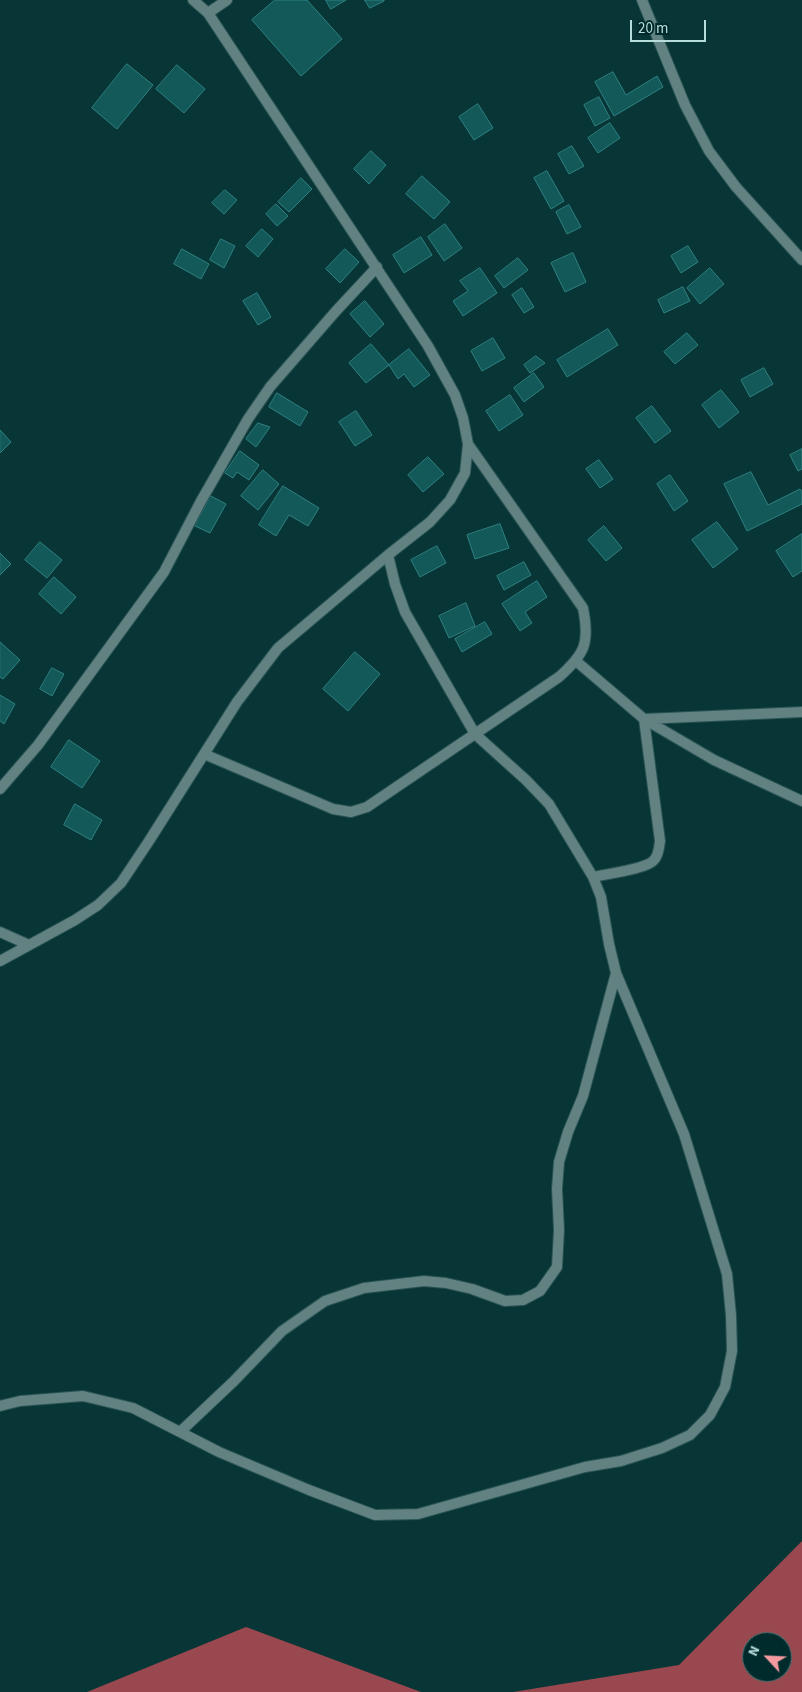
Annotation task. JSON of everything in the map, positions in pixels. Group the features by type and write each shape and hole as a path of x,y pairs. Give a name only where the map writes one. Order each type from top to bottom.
{"street":[{"path":"0,960 75,920 98,905 121,883 237,702 278,648 430,522 450,500 465,473 468,444 463,418 455,395 428,346 208,14 193,0"},
{"path":"208,14 227,0"},
{"path":"642,0 685,105 709,151 736,187 802,260"},
{"path":"0,789 38,745 164,572 248,419 270,387 376,268"},
{"path":"204,754 333,809 351,812 367,807 559,677 576,662 585,645 587,626 583,608 468,444"},
{"path":"0,1406 20,1401 83,1396 133,1408 219,1452 309,1490 375,1515 384,1515 418,1514 585,1467 621,1461 662,1448 690,1435 710,1415 725,1387 732,1351 727,1274 684,1134 616,973 601,897 593,877 549,804 526,780 475,734 405,612 395,584 388,555"},
{"path":"576,662 644,718 714,760 802,801"},
{"path":"644,718 802,712"},
{"path":"593,877 647,866 658,853 660,841 644,718"},
{"path":"0,932 29,945"},
{"path":"180,1432 234,1381 282,1331 325,1301 364,1288 424,1281 455,1285 505,1300 523,1300 540,1291 557,1268 559,1162 568,1132 583,1096 616,973"}],"shaded area":[{"path":"802,1541 802,1692 513,1692 679,1665"},
{"path":"246,1627 421,1692 87,1692"}],"building":[{"path":"275,0 307,0 342,39 301,76 252,20"},
{"path":"326,0 346,0 331,9"},
{"path":"365,0 384,0 384,1 370,8"},
{"path":"127,64 153,85 117,129 92,108"},
{"path":"177,65 205,89 184,113 156,89"},
{"path":"613,72 626,95 657,76 663,87 614,116 595,82"},
{"path":"599,97 610,118 595,126 584,105"},
{"path":"478,104 493,128 474,140 459,117"},
{"path":"610,123 620,138 598,153 588,138"},
{"path":"572,146 584,166 569,174 558,154"},
{"path":"371,151 386,165 369,184 354,169"},
{"path":"547,171 564,201 551,209 534,178"},
{"path":"422,176 450,202 434,219 406,194"},
{"path":"301,178 312,189 289,212 278,202"},
{"path":"225,190 237,200 224,214 212,203"},
{"path":"276,204 288,216 277,226 266,214"},
{"path":"569,205 581,227 567,234 556,212"},
{"path":"445,224 462,248 444,261 428,237"},
{"path":"262,229 273,239 258,257 246,246"},
{"path":"421,237 432,255 404,273 393,255"},
{"path":"221,239 235,246 224,268 210,260"},
{"path":"688,246 698,262 681,273 671,256"},
{"path":"182,249 209,264 201,279 174,264"},
{"path":"345,249 359,262 340,283 326,269"},
{"path":"573,253 586,282 565,292 551,263"},
{"path":"518,258 528,270 504,288 495,276"},
{"path":"480,268 497,293 463,316 453,301 468,291 460,281"},
{"path":"710,268 724,284 700,304 687,288"},
{"path":"683,287 690,301 664,313 658,300"},
{"path":"522,288 534,307 524,313 512,295"},
{"path":"257,293 271,317 258,325 243,301"},
{"path":"365,301 384,324 370,337 350,314"},
{"path":"608,329 618,345 567,377 557,360"},
{"path":"687,333 698,345 675,364 664,352"},
{"path":"493,338 505,358 482,371 471,351"},
{"path":"371,344 389,365 366,383 349,363"},
{"path":"409,349 430,375 414,387 404,374 398,379 389,365"},
{"path":"536,356 545,363 530,373 524,365"},
{"path":"764,368 773,384 750,397 741,380"},
{"path":"534,373 544,387 524,402 514,388"},
{"path":"721,390 739,412 719,428 702,405"},
{"path":"277,393 308,412 300,426 269,407"},
{"path":"510,395 523,415 499,431 486,411"},
{"path":"652,406 671,431 655,443 636,418"},
{"path":"356,411 372,435 355,446 339,422"},
{"path":"258,423 270,427 256,447 246,439"},
{"path":"0,430 11,442 0,453"},
{"path":"802,449 802,469 798,471 790,455"},
{"path":"240,451 259,465 249,480 237,472 233,478 225,473"},
{"path":"428,457 444,474 423,492 408,475"},
{"path":"599,460 613,479 600,488 586,469"},
{"path":"263,470 279,484 258,510 241,496"},
{"path":"751,472 768,505 800,489 802,492 802,504 747,531 724,484"},
{"path":"670,475 688,501 674,511 657,484"},
{"path":"283,486 319,508 308,526 289,515 276,536 259,525"},
{"path":"211,496 226,504 210,533 195,526"},
{"path":"717,522 738,549 713,568 692,540"},
{"path":"500,524 509,548 475,559 467,535"},
{"path":"604,526 622,548 606,561 588,540"},
{"path":"802,534 802,571 793,577 776,551"},
{"path":"40,542 62,560 47,578 25,560"},
{"path":"437,546 446,563 420,577 411,560"},
{"path":"0,553 11,564 0,575"},
{"path":"524,562 531,575 504,590 497,576"},
{"path":"54,577 76,597 61,614 39,594"},
{"path":"537,581 547,597 525,612 532,623 520,631 502,604"},
{"path":"466,603 475,626 449,638 439,616"},
{"path":"485,622 492,634 462,652 455,639"},
{"path":"0,642 20,660 3,679 0,677"},
{"path":"355,652 380,674 348,711 323,689"},
{"path":"52,668 64,674 52,696 40,689"},
{"path":"0,695 15,704 4,724 0,721"},
{"path":"69,740 100,761 82,788 51,767"},
{"path":"75,804 102,820 91,840 64,825"}]}
